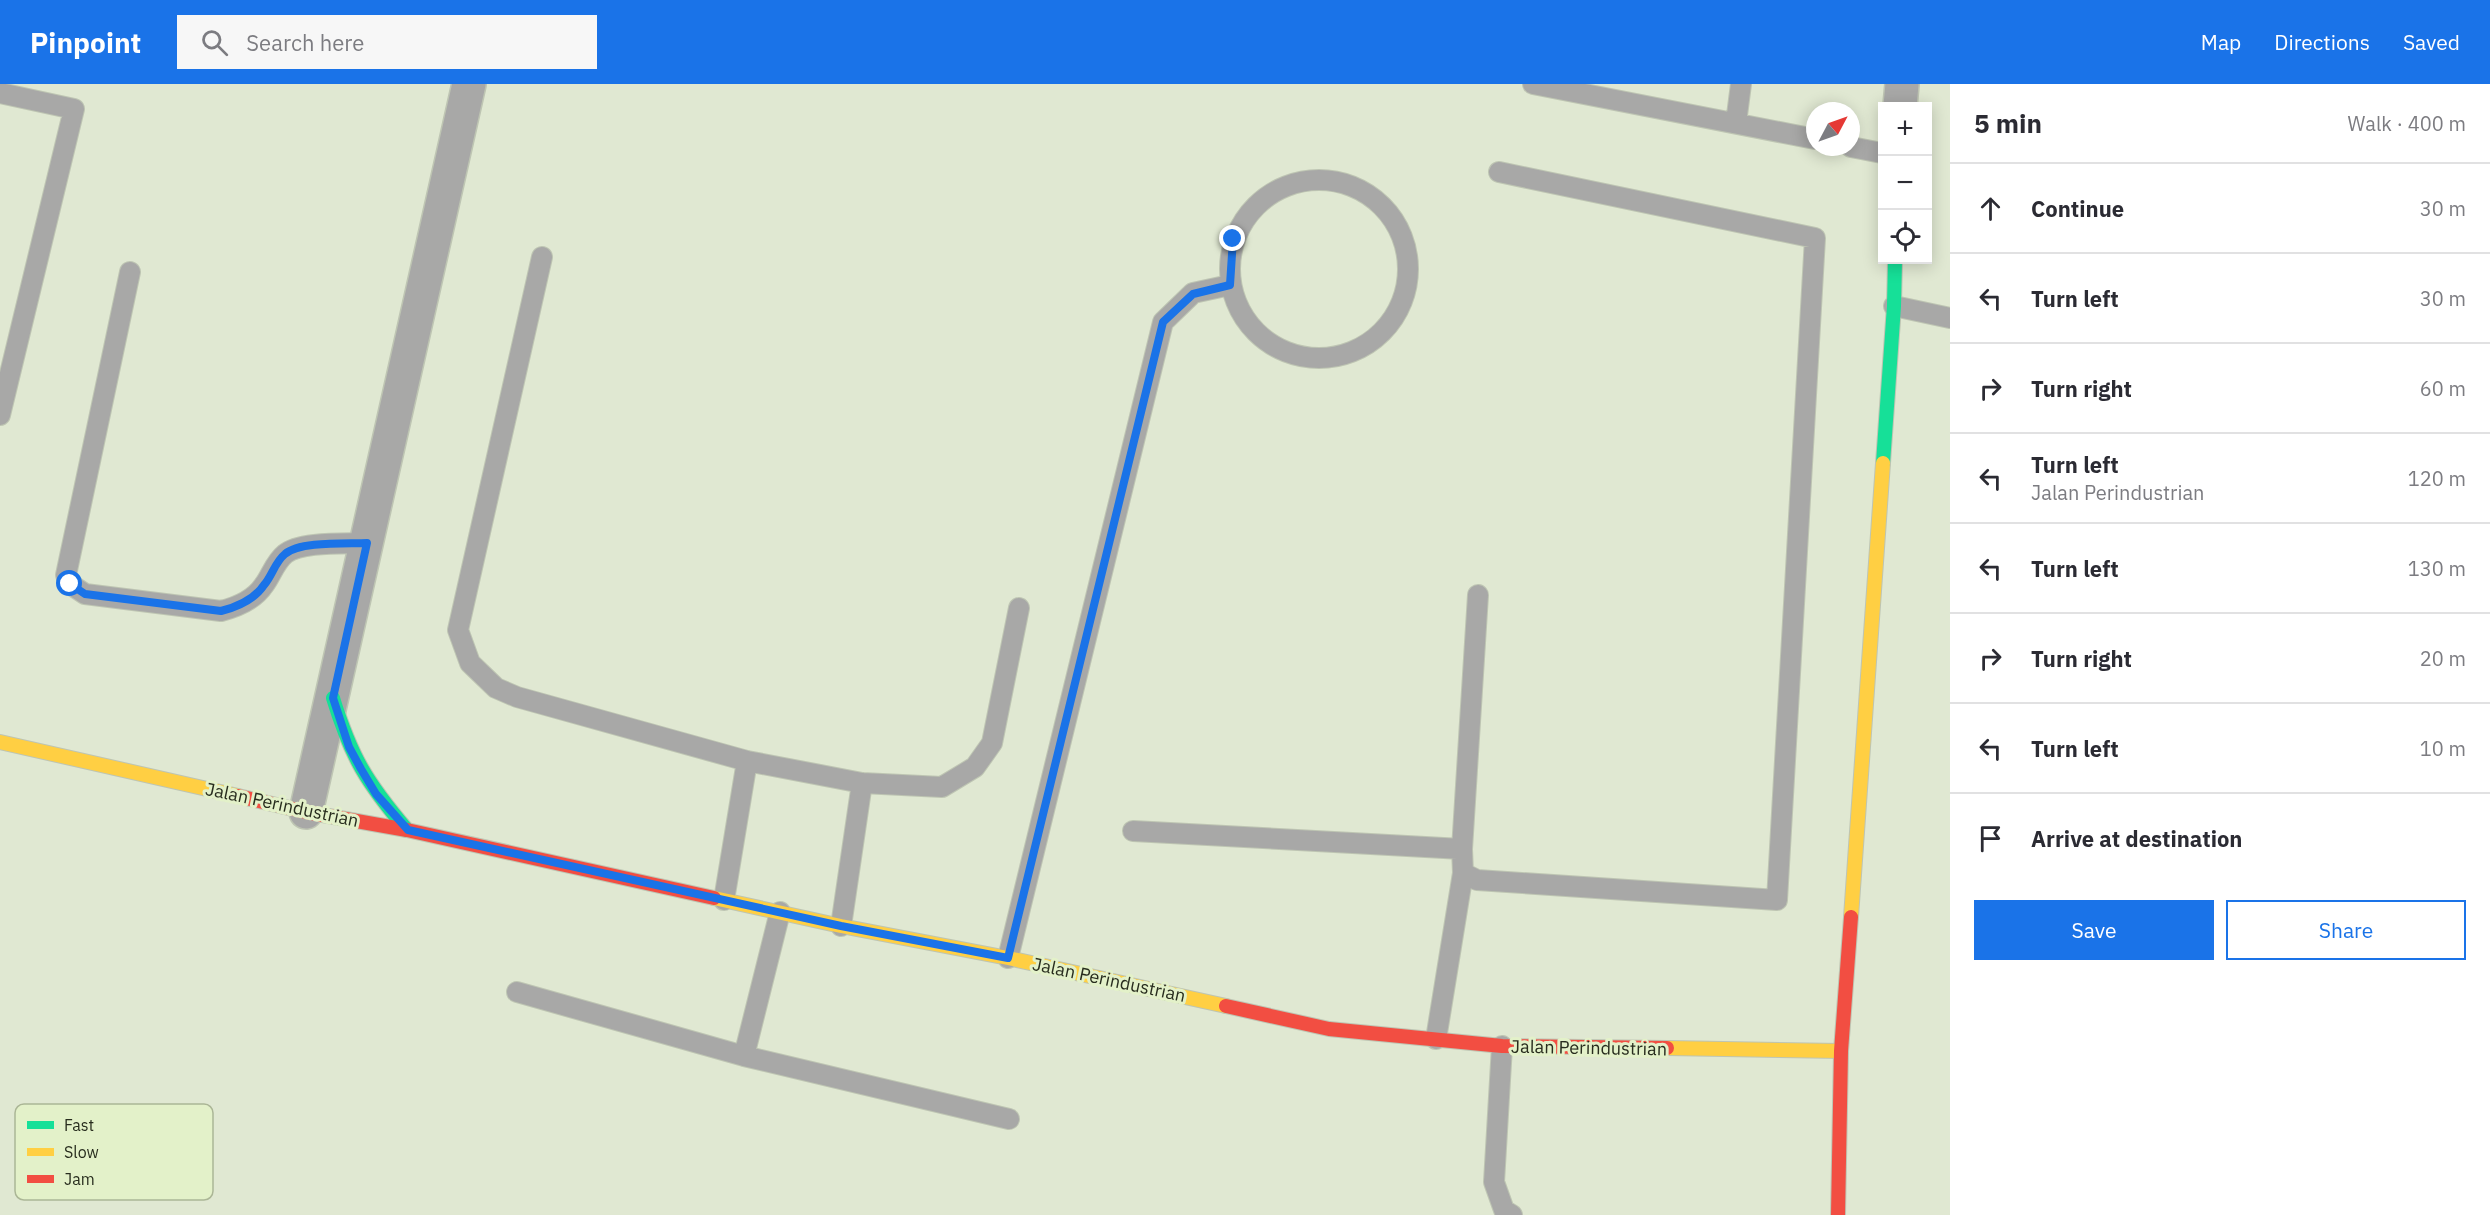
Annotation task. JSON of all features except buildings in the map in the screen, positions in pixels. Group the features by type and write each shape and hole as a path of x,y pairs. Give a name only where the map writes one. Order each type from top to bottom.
{"main road":[{"path":"1838,1215 1842,1051 1894,306 1895,264"},
{"path":"333,698 349,747 361,769 376,794 408,830"},
{"name":"Jalan Perindustrian","path":"0,742 306,812 408,830 841,926 1008,958 1329,1029 1502,1046 1842,1051"}],"street":[{"path":"306,812 469,84"},
{"path":"1900,102 1902,84"}],"lane":[{"path":"1533,84 1806,137"},
{"path":"1736,123 1741,84"},
{"path":"0,93 74,109 0,415"},
{"path":"1860,149 1878,152"},
{"path":"1463,873 1477,880 1777,900 1815,238 1499,172"},
{"path":"1301,179 1350,183 1390,211 1403,244 1410,277 1398,309 1379,338 1336,358 1289,354 1270,341 1250,327 1230,285 1233,239 1257,201 1301,179"},
{"path":"542,257 458,630 470,663 496,688 517,697 747,761 862,783 942,787 975,767 992,743 1019,608"},
{"path":"130,272 66,575 70,584 85,594 221,611 237,608 252,597 264,586 285,553 303,547 367,543"},
{"path":"1008,958 1163,322 1193,294 1230,285"},
{"path":"1894,306 1950,318"},
{"path":"1436,1039 1463,873 1462,849 1478,595"},
{"path":"724,900 747,761"},
{"path":"841,926 862,783"},
{"path":"1133,831 1462,849"},
{"path":"744,1056 780,912"},
{"path":"517,992 744,1056 1009,1119"},
{"path":"1502,1046 1494,1182 1504,1210 1512,1215"}],"traffic: fast":[{"path":"1883,463 1895,264"},
{"path":"333,698 347,737 362,768 381,798 407,830"}],"traffic: slow":[{"path":"1851,917 1883,463"},
{"path":"0,742 238,796"},
{"path":"714,898 841,926 1008,958 1226,1006"},
{"path":"1667,1048 1841,1051"}],"traffic: jam":[{"path":"238,796 306,812 407,830 714,898"},
{"path":"1838,1215 1841,1051 1851,917"},
{"path":"1226,1006 1329,1029 1502,1046 1667,1048"}],"route":[{"path":"70,584 85,594 221,611 237,608 252,597 264,586 285,553 303,547 367,543 333,698 349,747 361,769 376,794 408,830 841,926 1008,958 1163,322 1193,294 1230,285 1233,239"}]}
